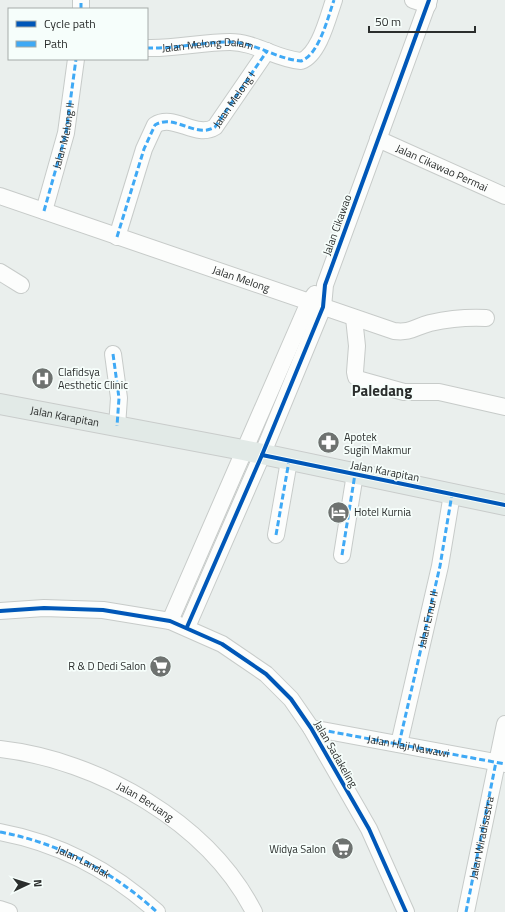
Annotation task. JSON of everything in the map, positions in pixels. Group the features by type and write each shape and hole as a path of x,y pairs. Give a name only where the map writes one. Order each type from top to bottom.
{"main road":[{"name":"Jalan Karapitan","path":"0,404 253,453 505,505"}],"street":[{"path":"267,51 295,61 306,60 310,56 322,33 334,0"},
{"name":"Jalan Cikawao","path":"253,453 325,285 378,139 423,2"},
{"name":"Jalan Melong Dalam","path":"148,48 163,49 230,42 245,44 267,51"},
{"name":"Jalan Melong I","path":"117,237 144,149 156,125 166,122 206,131 215,127 267,51"},
{"name":"Jalan Melong II","path":"44,211 66,133 76,60"},
{"name":"Jalan Cikawao Permai","path":"378,139 505,196"},
{"name":"Jalan Melong","path":"0,196 354,318 394,330 407,332 430,323 486,318"},
{"path":"0,272 21,285"},
{"path":"354,318 357,346 355,372 356,377 361,380 404,392 439,392 505,408"},
{"path":"113,354 119,398 117,426"},
{"path":"170,621 253,453"},
{"path":"187,627 253,453"},
{"path":"276,535 289,461"},
{"path":"342,555 355,474"},
{"name":"Jalan Emur II","path":"399,744 440,566 452,494"},
{"name":"Jalan Sadakeling","path":"0,611 44,608 104,610 170,621 187,627 222,644 266,674 291,700 311,728 368,829 406,912"},
{"name":"Jalan Wiradisastra","path":"466,912 500,763 505,724"},
{"name":"Jalan Haji Nawawi","path":"311,728 500,763"},
{"name":"Jalan Beruang","path":"0,749 48,758 84,769 140,797 184,828 207,850 246,896 254,912"},
{"name":"Jalan Landak","path":"0,832 22,836 64,850 115,879 139,896 156,912"},
{"path":"0,909 9,912"}],"marked path":[{"path":"81,0 81,8"},
{"path":"148,48 230,42 257,47 292,60 301,61 307,57 318,44 334,0"},
{"path":"117,237 144,149 155,125 162,122 170,122 200,130 208,130 215,127 267,51"},
{"path":"44,211 66,133 76,60"},
{"path":"113,354 119,398 117,426"},
{"path":"276,535 289,461"},
{"path":"342,555 355,474"},
{"path":"399,744 440,566 452,494"},
{"path":"311,728 505,764"},
{"path":"466,912 496,762"},
{"path":"0,832 43,843 84,861 122,884 157,912"}],"cycle path":[{"path":"187,627 262,455 323,307 325,285 429,0"},
{"path":"262,455 505,505"},
{"path":"0,611 44,608 103,610 170,621 222,644 266,674 291,699 311,728 369,829 406,912"}],"place":[{"name":"Clafidsya Aesthetic Clinic","path":"43,378"},
{"name":"Apotek Sugih Makmur","path":"328,443"},
{"name":"Hotel Kurnia","path":"339,512"},
{"name":"R & D Dedi Salon","path":"161,666"},
{"name":"Widya Salon","path":"342,849"}],"district":[{"name":"Paledang","path":"382,390"}]}
